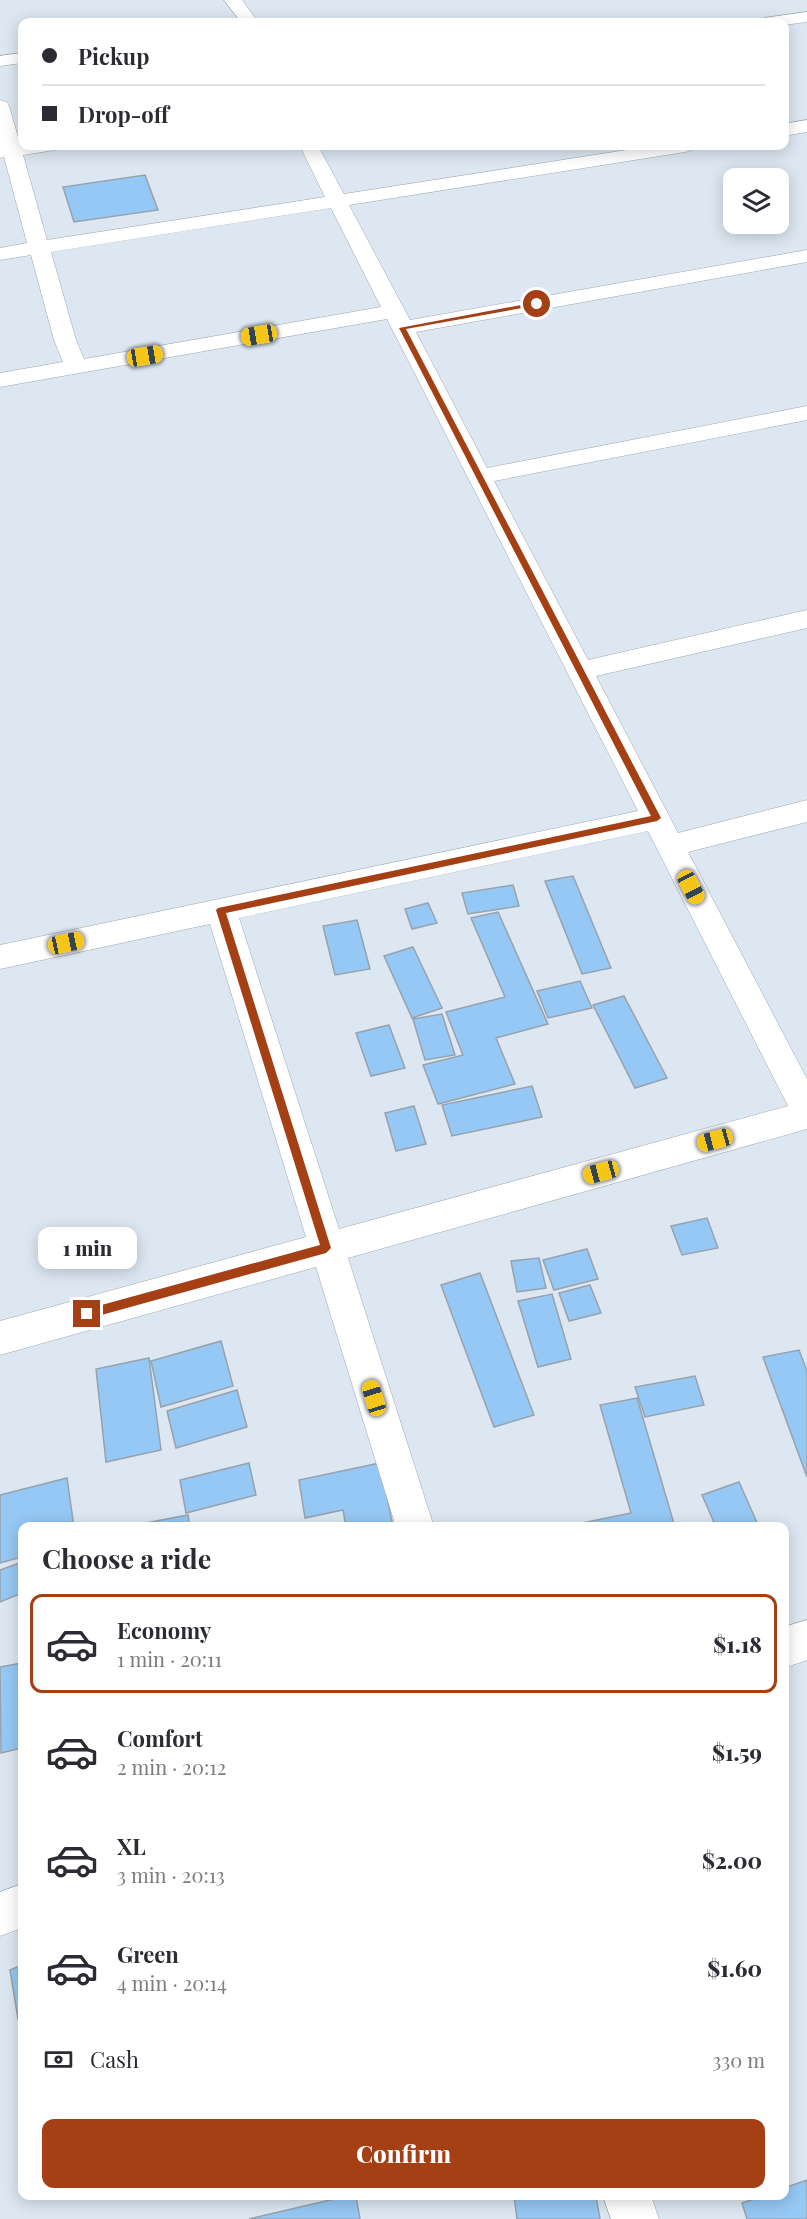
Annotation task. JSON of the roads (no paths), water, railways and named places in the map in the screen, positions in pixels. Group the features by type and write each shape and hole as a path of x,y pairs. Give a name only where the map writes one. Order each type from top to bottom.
{"street":[{"path":"233,0 246,18"},
{"path":"794,0 807,15"},
{"path":"789,18 807,15"},
{"path":"0,62 18,59"},
{"path":"0,106 5,152 40,248 65,340 77,368"},
{"path":"789,129 807,126"},
{"path":"0,1338 807,1113 311,150"},
{"path":"0,254 660,150"},
{"path":"0,380 807,256"},
{"path":"478,477 807,413"},
{"path":"579,671 807,618"},
{"path":"669,846 807,812"},
{"path":"0,957 657,818"},
{"path":"221,910 413,1522"},
{"path":"789,1646 807,1640"},
{"path":"0,1914 18,1907"},
{"path":"628,2200 635,2219"}]}
